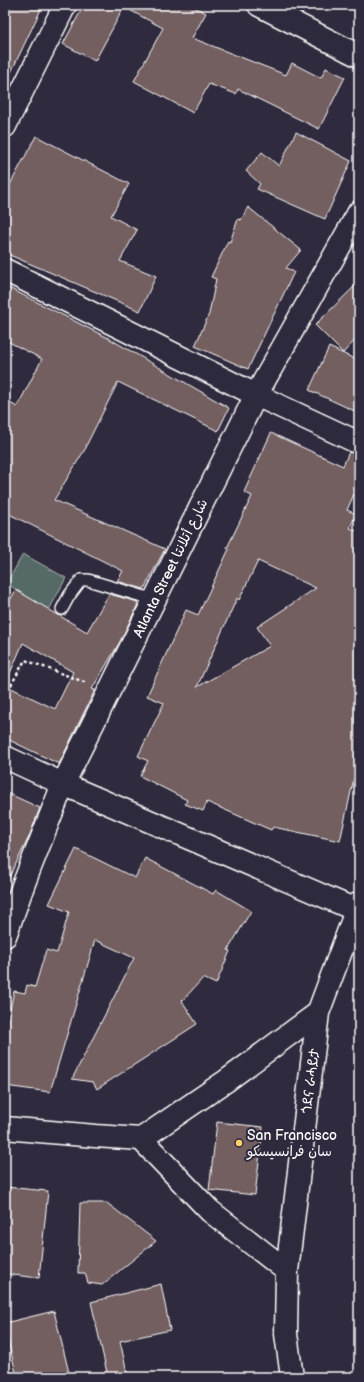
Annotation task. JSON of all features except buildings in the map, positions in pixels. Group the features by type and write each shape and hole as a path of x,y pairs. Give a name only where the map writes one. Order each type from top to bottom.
{"street":[{"path":"5,126 65,5"},
{"path":"259,5 359,56"},
{"name":"Atlanta Street شارع أتلانتا","path":"5,936 63,784 155,600 199,496 359,212"},
{"path":"5,270 256,395 359,443"},
{"path":"5,757 63,784 357,906"},
{"name":"ጎደና ራሓይታ","path":"292,1377 286,1334 287,1271 318,1013 357,906"},
{"path":"5,1128 141,1139 226,1081 318,1013"},
{"path":"141,1139 210,1211 287,1271"}],"lane":[{"path":"62,609 69,596 82,580 88,580 155,600"}],"path":[{"path":"5,696 25,660 109,692"}],"green space":[{"path":"23,554 66,578 49,610 7,583"}],"place":[{"name":"San Francisco سان فرانسيسكو","path":"239,1143"}]}
